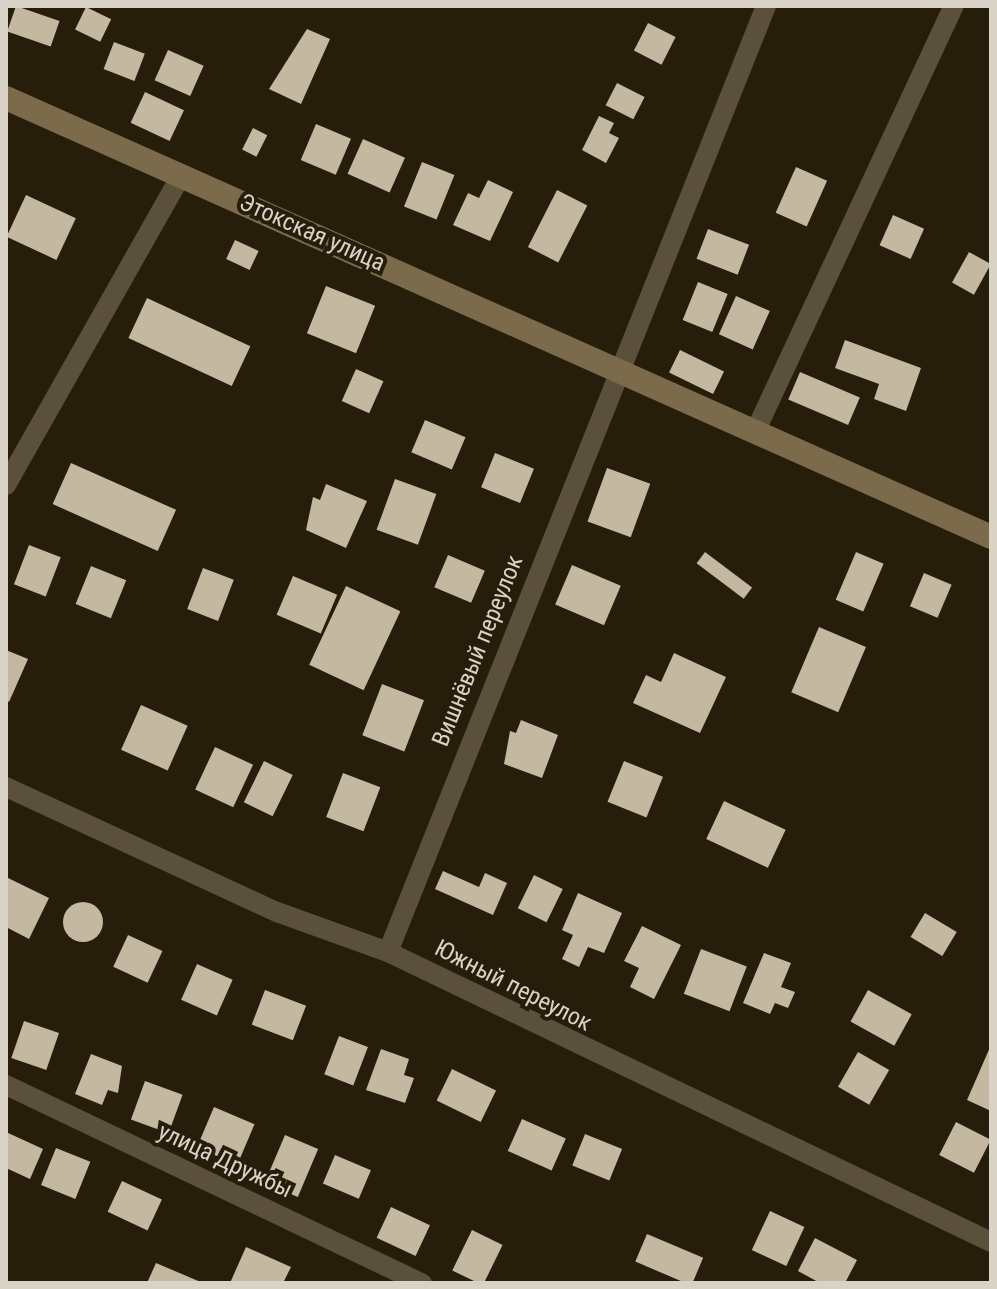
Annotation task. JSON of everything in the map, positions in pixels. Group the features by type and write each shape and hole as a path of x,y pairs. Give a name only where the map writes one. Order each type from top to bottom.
{"main road":[{"name":"Этокская улица","path":"6,98 991,537"}],"street":[{"path":"617,370 766,6"},
{"path":"755,432 954,6"},
{"path":"6,485 182,174"},
{"name":"Вишнёвый переулок","path":"388,952 617,370"},
{"name":"Южный переулок","path":"6,787 277,912 388,952 991,1242"},
{"name":"улица Дружбы","path":"6,1085 422,1283"}],"building":[{"path":"16,6 59,21 51,47 7,32"},
{"path":"86,7 111,19 100,42 75,29"},
{"path":"648,23 676,37 662,65 634,51"},
{"path":"307,29 330,39 301,104 269,89"},
{"path":"114,42 145,54 134,81 104,69"},
{"path":"168,50 204,66 190,96 155,80"},
{"path":"617,83 645,97 633,119 606,105"},
{"path":"145,92 184,110 170,141 131,123"},
{"path":"599,116 614,123 609,133 619,138 606,163 582,150"},
{"path":"316,124 351,139 336,175 301,160"},
{"path":"253,128 267,135 256,157 242,149"},
{"path":"363,139 405,158 390,192 348,174"},
{"path":"422,162 454,175 436,220 404,207"},
{"path":"796,167 827,181 807,227 776,213"},
{"path":"488,180 513,192 490,241 453,225 468,193 479,198"},
{"path":"557,190 587,205 558,262 528,247"},
{"path":"26,195 76,218 56,260 7,237"},
{"path":"893,215 924,229 911,259 880,245"},
{"path":"708,229 749,245 738,275 697,259"},
{"path":"235,240 259,251 250,270 226,259"},
{"path":"969,252 991,264 974,295 952,283"},
{"path":"698,282 728,294 712,332 683,320"},
{"path":"326,286 375,306 356,353 307,333"},
{"path":"736,296 770,311 753,349 719,334"},
{"path":"147,298 250,346 232,386 128,338"},
{"path":"845,340 921,368 906,411 874,399 879,384 835,368"},
{"path":"680,350 724,371 713,394 669,372"},
{"path":"356,369 383,381 369,413 342,401"},
{"path":"800,372 860,397 848,425 788,400"},
{"path":"425,420 466,437 452,469 411,452"},
{"path":"495,453 534,469 520,503 481,487"},
{"path":"71,463 176,510 158,551 53,504"},
{"path":"607,468 650,484 631,537 588,522"},
{"path":"395,479 436,494 418,545 377,530"},
{"path":"326,484 367,501 346,548 306,530 313,497 320,500"},
{"path":"29,545 61,557 46,596 14,584"},
{"path":"705,552 752,588 744,599 697,563"},
{"path":"856,552 884,564 863,612 836,600"},
{"path":"448,555 485,571 471,603 434,587"},
{"path":"572,565 621,586 604,625 555,605"},
{"path":"91,566 126,580 111,618 76,604"},
{"path":"203,568 234,580 218,621 187,609"},
{"path":"924,573 952,585 938,618 910,606"},
{"path":"293,576 337,595 321,633 277,615"},
{"path":"346,586 400,611 364,690 309,665"},
{"path":"819,627 866,647 838,712 791,692"},
{"path":"6,650 28,659 9,702 6,700"},
{"path":"674,653 726,677 700,733 633,703 646,675 661,682"},
{"path":"382,684 424,700 404,751 362,735"},
{"path":"141,705 188,726 168,771 121,750"},
{"path":"521,720 558,735 542,778 504,764 510,731 516,733"},
{"path":"215,747 253,765 233,807 195,790"},
{"path":"264,761 293,775 273,816 244,802"},
{"path":"624,761 663,777 646,818 608,802"},
{"path":"343,773 380,787 363,831 326,817"},
{"path":"724,801 786,830 768,868 706,839"},
{"path":"443,871 479,887 485,873 507,883 493,915 435,889"},
{"path":"534,875 563,889 547,922 518,908"},
{"path":"8,878 49,898 29,939 6,927"},
{"path":"578,893 622,913 604,953 588,947 579,967 562,959 573,935 562,930"},
{"path":"83,902 97,908 103,922 97,936 83,942 69,936 63,922 69,908"},
{"path":"925,913 957,932 942,956 911,937"},
{"path":"642,926 681,945 654,999 630,987 639,968 624,961"},
{"path":"128,935 162,951 148,983 113,967"},
{"path":"701,949 747,967 730,1011 684,994"},
{"path":"764,953 791,963 781,987 795,992 788,1008 775,1003 770,1014 743,1003"},
{"path":"197,964 233,980 217,1015 181,1000"},
{"path":"265,990 306,1006 293,1040 252,1025"},
{"path":"868,990 912,1014 894,1046 851,1021"},
{"path":"24,1021 59,1033 46,1070 11,1058"},
{"path":"339,1036 368,1047 353,1085 324,1074"},
{"path":"991,1045 991,1111 967,1100"},
{"path":"381,1049 409,1059 404,1075 414,1078 405,1103 366,1090"},
{"path":"858,1052 889,1070 869,1105 838,1087"},
{"path":"91,1054 122,1066 118,1093 108,1090 102,1105 75,1094"},
{"path":"452,1069 496,1090 481,1122 437,1100"},
{"path":"145,1081 183,1095 169,1133 131,1120"},
{"path":"214,1107 255,1124 237,1165 197,1148"},
{"path":"522,1119 566,1139 552,1170 508,1151"},
{"path":"956,1122 991,1140 974,1173 939,1155"},
{"path":"6,1132 43,1149 30,1179 6,1168"},
{"path":"585,1134 622,1149 609,1181 572,1166"},
{"path":"285,1135 318,1149 298,1197 265,1183"},
{"path":"56,1148 90,1162 75,1199 41,1185"},
{"path":"335,1155 371,1170 359,1199 323,1184"},
{"path":"122,1181 162,1200 148,1230 108,1212"},
{"path":"391,1207 430,1225 416,1256 377,1238"},
{"path":"770,1211 804,1227 786,1266 752,1250"},
{"path":"472,1230 503,1245 484,1283 452,1270"},
{"path":"647,1234 703,1258 692,1283 635,1262"},
{"path":"815,1238 857,1260 845,1283 820,1283 798,1271"},
{"path":"246,1247 291,1267 283,1283 230,1283"},
{"path":"156,1263 203,1283 147,1283"}]}
